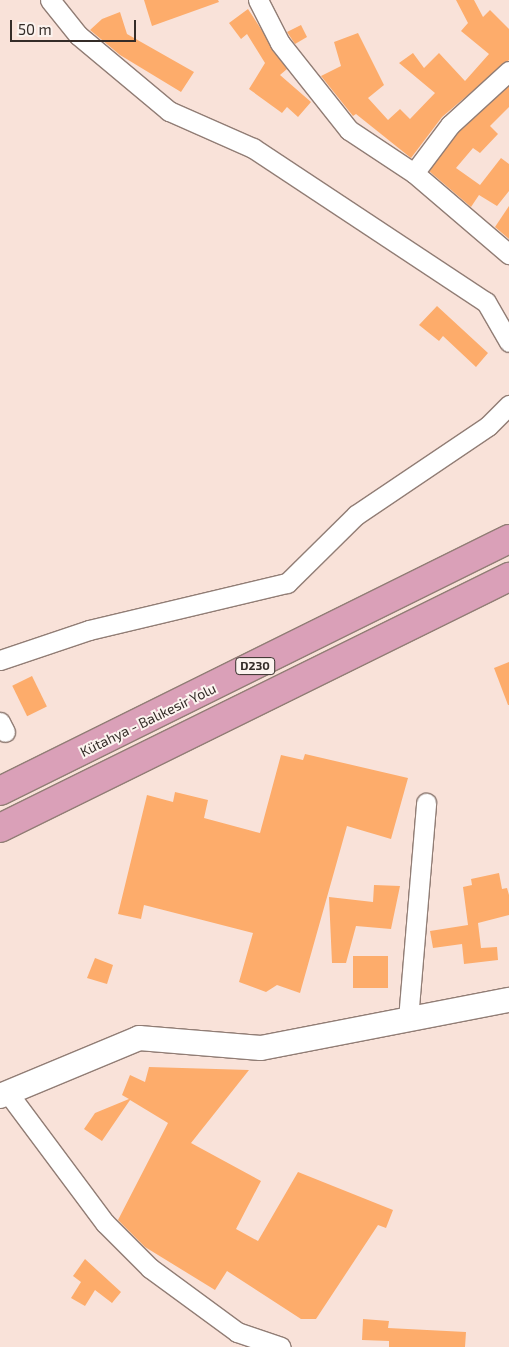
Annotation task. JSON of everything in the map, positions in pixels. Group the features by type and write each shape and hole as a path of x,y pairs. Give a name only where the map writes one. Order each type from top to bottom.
{"highway":[{"name":"Kütahya - Balıkesir Yolu","path":"0,791 509,539"},
{"name":"D230","path":"0,828 509,577"}],"street":[{"path":"50,0 78,35 169,111 253,148 486,302 509,342"},
{"path":"258,0 280,43 349,130 414,172 509,254"},
{"path":"414,172 450,125 509,71"},
{"path":"0,660 89,630 287,583 356,515 488,426 509,405"},
{"path":"408,1020 426,803"},
{"path":"281,1347 236,1332 150,1268 105,1223 4,1095 139,1038 262,1048 509,1000"}],"building":[{"path":"144,0 218,0 219,2 152,26"},
{"path":"456,0 474,0 483,17 490,10 509,29 509,60 442,117 411,158 356,114 353,116 321,76 341,66 334,42 358,33 384,85 368,98 388,120 400,109 410,119 435,93 399,63 413,53 424,68 439,53 465,81 489,54 461,31 468,23"},
{"path":"248,9 287,69 280,75 311,102 298,117 287,107 282,113 249,89 265,63 247,34 241,39 229,23"},
{"path":"120,12 127,34 194,72 181,92 120,55 90,30 102,19"},
{"path":"301,25 307,37 295,44 287,32"},
{"path":"509,86 509,107 490,126 498,134 480,153 473,148 456,168 480,185 501,158 509,164 509,191 497,206 479,195 471,207 429,171 458,133"},
{"path":"509,206 509,239 495,227"},
{"path":"437,306 488,353 476,367 443,336 439,341 419,325"},
{"path":"509,662 509,705 508,705 494,668"},
{"path":"32,676 47,707 27,716 12,686"},
{"path":"305,754 408,778 391,839 347,826 300,993 277,985 266,992 239,982 253,933 144,905 141,919 118,914 147,795 173,802 175,792 208,800 204,818 260,833 281,755 303,760"},
{"path":"499,873 502,889 507,888 509,895 509,915 478,923 481,948 497,947 498,960 464,964 462,944 433,948 430,931 468,925 463,887 472,885 471,879"},
{"path":"374,885 400,886 391,929 356,926 346,963 332,963 329,897 373,902"},
{"path":"353,956 388,956 388,988 353,988"},
{"path":"95,958 113,965 107,984 87,978"},
{"path":"149,1067 249,1070 191,1143 261,1181 236,1229 258,1241 298,1172 393,1210 386,1228 378,1225 316,1319 301,1319 227,1271 215,1290 145,1247 118,1220 168,1123 130,1100 102,1141 84,1129 95,1113 129,1099 122,1095 130,1075 145,1082"},
{"path":"85,1259 121,1292 112,1303 95,1290 85,1306 71,1298 81,1282 73,1276"},
{"path":"363,1319 389,1321 388,1328 466,1332 465,1347 389,1347 389,1341 362,1340"}]}
